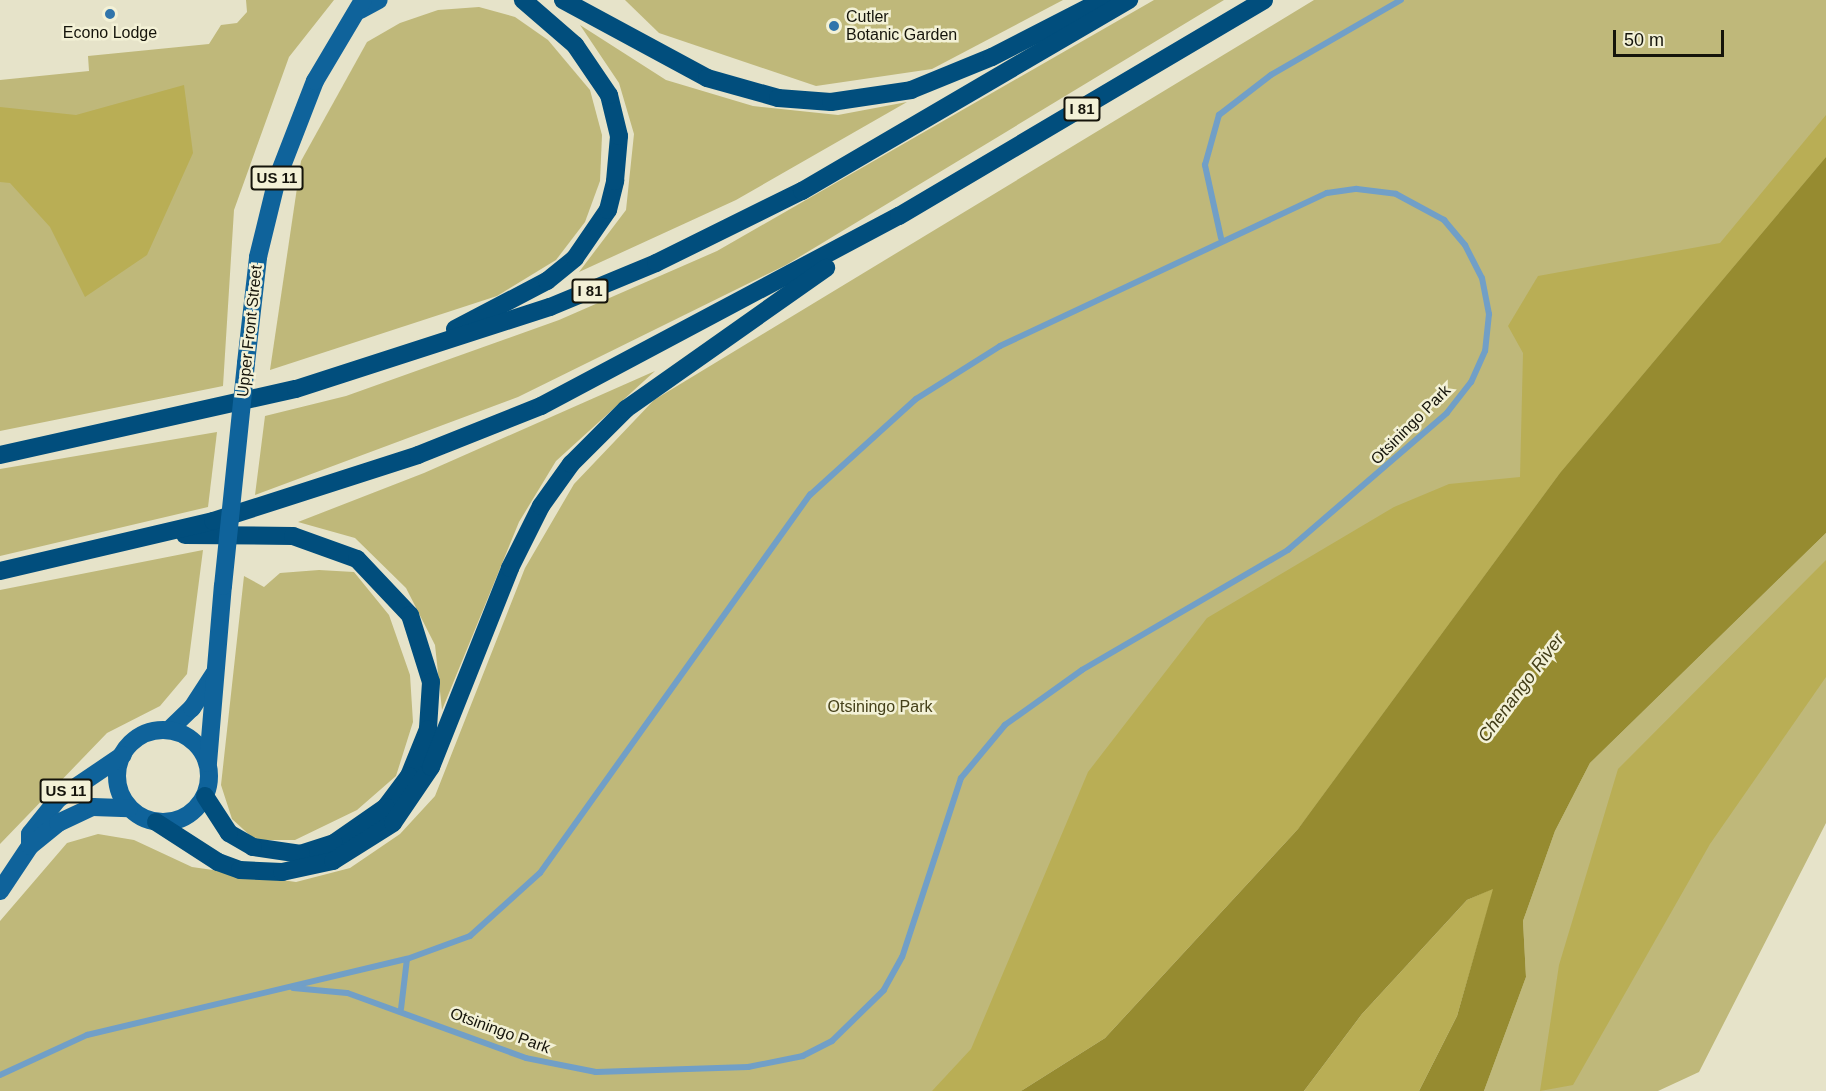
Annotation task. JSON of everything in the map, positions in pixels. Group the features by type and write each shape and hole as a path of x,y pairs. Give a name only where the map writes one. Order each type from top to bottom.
{"highway":[{"path":"401,358 547,281 575,258 608,210 619,136 609,95 575,45 523,0"},
{"path":"563,0 707,78 778,98 831,102 911,90 993,57 1103,0"},
{"name":"I 81","path":"0,455 244,403 401,358 550,307 656,263 900,137 1129,0"},
{"name":"I 81","path":"0,571 153,536 418,455 541,406 899,216 1264,0"},
{"path":"156,822 218,862 240,870 282,872 333,861 393,823 431,767 510,568 541,506 571,464 626,409 685,364 899,216"},
{"path":"153,536 293,536 339,549 397,595 427,658 432,705 410,776 386,807 334,843 301,854 253,848 229,833 205,796"}],"main road":[{"name":"Upper Front Street","path":"30,846 30,834 58,799 123,754 142,736 169,730 192,708 214,674 258,257 277,179 315,81 362,5 379,0"},
{"name":"Upper Front Street","path":"205,796 218,682 214,674"},
{"path":"169,730 193,740 208,763"},
{"path":"123,754 118,783 129,807 156,822 182,818 205,796"},
{"name":"Upper Front Street","path":"0,891 30,846 80,811 129,807"}],"lane":[{"path":"1221,238 1205,165 1219,115 1271,75 1401,0"},
{"name":"Otsiningo Park","path":"0,1075 87,1035 407,959 470,936 540,873 766,552 810,495 885,424 1000,346 1221,238 1327,193 1357,189 1396,194 1425,206 1455,231 1482,278 1489,314 1479,368 1447,413 1316,530 1072,675 1005,725 961,778 902,957 866,1012 832,1041 783,1062 635,1074 526,1058 401,1009 347,993 292,988"},
{"path":"401,1009 407,959"}],"green space":[{"path":"246,0 334,0 289,57 234,210 223,386 0,431 0,80 89,71 88,56 209,44 221,25 237,23 247,12"},
{"path":"625,0 1063,0 932,69 816,86 659,33"},
{"path":"1154,0 1224,0 786,265 518,397 255,495 265,416 346,396 559,320 717,251"},
{"name":"Otsiningo Park","path":"1314,0 1826,0 1826,163 1298,829 1021,1091 0,1091 0,921 67,843 98,834 134,840 192,867 296,882 350,868 400,834 435,796 525,568 574,484 654,400"},
{"path":"479,7 515,17 548,40 590,90 602,135 600,181 585,222 556,260 497,296 270,370 301,161 367,42 400,23 438,10"},
{"path":"580,25 666,80 753,106 838,115 907,102 736,200 579,272 626,210 634,134 619,83"},
{"path":"655,371 556,461 519,522 442,710 435,645 406,588 355,538 298,522 424,473"},
{"path":"217,432 208,507 0,556 0,469"},
{"path":"1826,533 1826,823 1699,1072 1658,1091 1484,1091 1526,977 1523,921 1555,831 1590,763"},
{"path":"203,550 187,674 160,706 107,733 0,844 0,590"},
{"path":"319,570 354,572 389,615 410,675 413,722 396,776 357,810 295,840 255,840 232,819 221,785 244,576 264,587 280,573"}],"shaded area":[{"path":"184,85 193,153 147,255 85,297 50,227 10,183 0,182 0,107 76,115"},
{"path":"1826,115 1826,157 1560,473 1298,829 1105,1038 1021,1091 932,1091 971,1049 1088,772 1207,618 1394,507 1449,484 1520,477 1523,353 1508,326 1538,276 1720,243"},
{"path":"1826,560 1826,677 1710,844 1573,1085 1540,1091 1559,965 1618,769"},
{"path":"1494,888 1457,1016 1419,1091 1304,1091 1362,1014 1467,900"}],"water":[{"name":"Chenango River","path":"1826,157 1826,533 1590,763 1555,831 1523,921 1526,977 1484,1091 1419,1091 1457,1016 1493,889 1467,900 1362,1014 1304,1091 1021,1091 1105,1038 1298,829 1560,473"}],"place":[{"name":"Econo Lodge","path":"110,14"},
{"name":"Cutler Botanic Garden","path":"834,26"}]}
